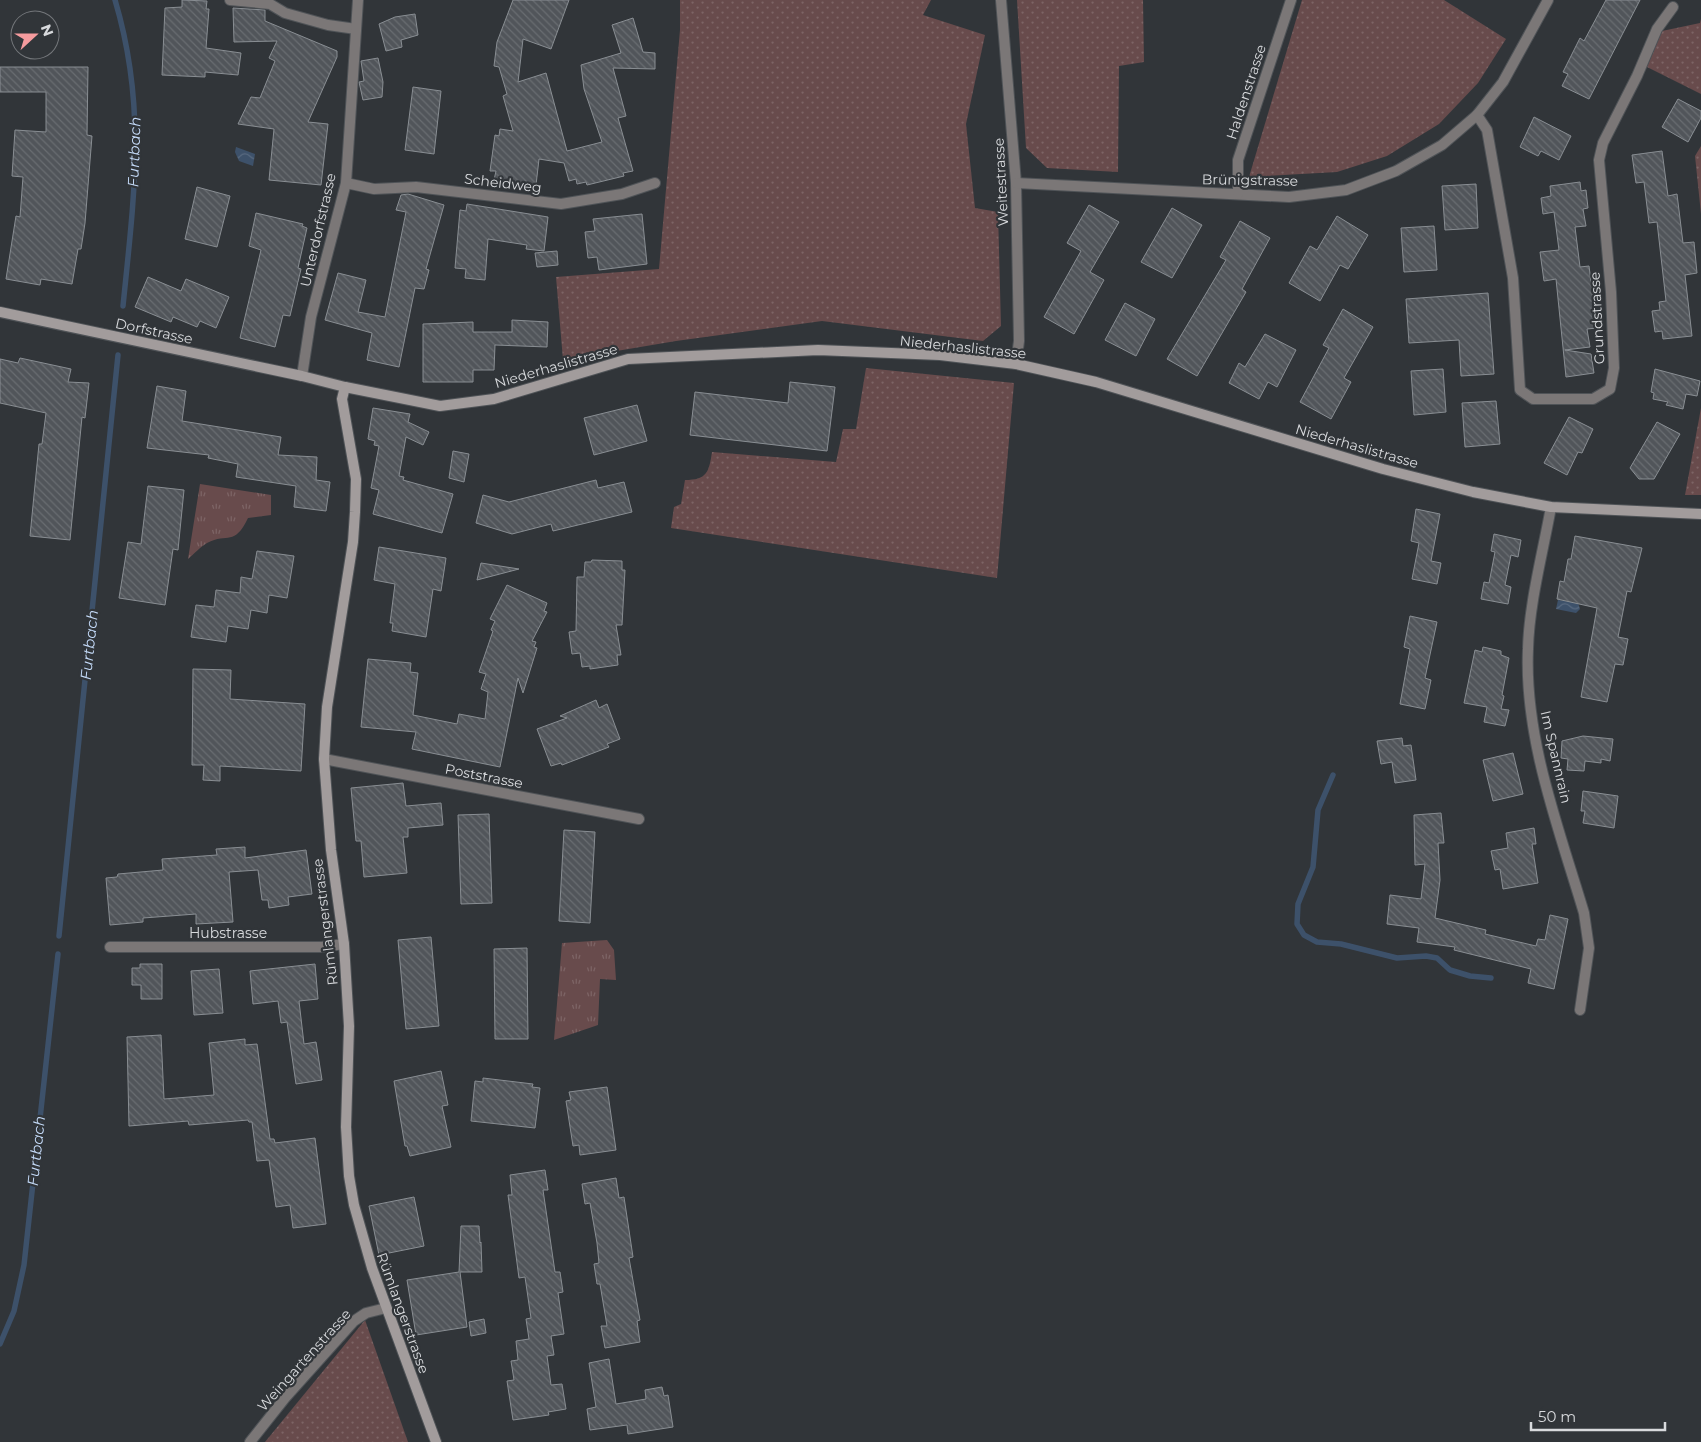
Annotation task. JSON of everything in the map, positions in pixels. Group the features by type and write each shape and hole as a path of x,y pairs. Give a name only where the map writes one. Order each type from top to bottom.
{"street":[{"path":"230,0 270,4 285,13 328,26 356,29"},
{"name":"Unterdorfstrasse","path":"302,376 312,317 346,184 358,0"},
{"name":"Weitestrasse","path":"1001,0 1016,183 1018,341 1016,364"},
{"name":"Haldenstrasse","path":"1238,194 1238,160 1291,0"},
{"name":"Brünigstrasse","path":"1016,183 1289,197 1346,190 1396,171 1442,145 1478,115 1503,82 1548,0"},
{"name":"Grundstrasse","path":"1478,115 1487,130 1511,262 1516,301 1520,390 1533,399 1593,399 1603,395 1610,389 1614,368 1611,292 1599,160 1603,143 1638,76 1657,29 1673,7"},
{"name":"Scheidweg","path":"346,184 374,189 416,187 562,204 622,194 655,183"},
{"name":"Dorfstrasse","path":"0,312 302,376"},
{"name":"Niederhaslistrasse","path":"302,376 345,387 440,406 494,399 628,359 818,350 940,355 1016,364 1096,382 1383,469 1473,492 1551,507 1701,514"},
{"name":"Rümlangerstrasse","path":"345,387 342,399 356,479 355,512 353,542 327,707 324,759 330,850 344,944 349,1026 346,1127 350,1176 360,1231 386,1308 436,1442"},
{"name":"Im Spannrain","path":"1551,507 1528,650 1530,698 1534,731 1546,783 1584,913 1587,931 1589,948 1580,1010"},
{"name":"Poststrasse","path":"324,759 639,819"},
{"name":"Hubstrasse","path":"110,947 322,947 344,944"},
{"name":"Weingartenstrasse","path":"250,1442 285,1398 354,1321 366,1313 386,1308"}],"green space":[{"path":"680,0 931,0 923,15 985,35 966,124 975,208 998,212 1001,326 983,341 822,321 676,341 563,360 556,277 659,269 680,30"},
{"path":"1017,0 1143,0 1144,62 1119,66 1118,172 1047,168 1026,148"},
{"path":"1302,0 1444,0 1506,39 1478,83 1439,124 1387,156 1337,172 1249,177"},
{"path":"1701,19 1701,94 1647,67 1662,31 1700,23"},
{"path":"1701,146 1701,214 1695,156"},
{"path":"866,368 1014,383 997,578 671,528 674,507 681,504 685,480 692,480 706,474 712,452 836,462 843,429 856,429"},
{"path":"1701,408 1701,495 1685,495"},
{"path":"200,484 271,495 271,515 248,518 239,533 207,543 188,559"},
{"path":"607,940 614,950 616,980 600,979 598,1025 554,1040 562,943"},
{"path":"365,1320 408,1442 265,1442"}],"water":[{"path":"236,147 255,154 253,166 239,161 235,152"},
{"path":"1558,600 1578,603 1580,609 1576,613 1556,609"}],"building":[{"path":"182,0 207,1 206,9 209,9 206,48 241,53 238,75 205,72 205,77 162,75 165,8 182,7"},
{"path":"513,0 569,0 551,49 523,39 518,82 546,73 567,151 602,142 584,89 581,65 621,53 612,25 633,18 643,52 655,53 655,69 613,68 626,116 618,118 633,171 623,173 624,176 587,185 586,182 577,184 576,179 569,181 564,163 539,159 536,185 494,180 496,171 490,171 495,135 499,136 500,129 513,131 503,96 507,94 499,67 494,66 497,42"},
{"path":"1606,0 1640,0 1589,99 1562,86 1568,74 1563,72 1580,38 1584,41"},
{"path":"233,8 265,10 265,21 337,51 337,57 308,122 328,124 321,185 269,180 274,129 238,124 251,97 260,98 275,61 269,58 277,41 234,42"},
{"path":"415,14 418,35 401,40 402,47 386,51 379,24 395,17"},
{"path":"378,58 383,82 382,97 363,100 359,82 364,81 361,61"},
{"path":"0,67 88,67 87,135 92,136 85,223 81,249 78,249 72,284 41,279 40,285 6,279 16,216 20,217 23,177 12,176 15,130 46,132 46,92 0,92"},
{"path":"413,87 441,91 434,154 405,150"},
{"path":"1678,99 1701,111 1701,118 1688,142 1662,127"},
{"path":"1534,117 1571,136 1559,160 1541,151 1538,156 1520,147"},
{"path":"1662,151 1668,196 1677,194 1683,243 1694,242 1697,273 1685,275 1692,336 1663,339 1662,331 1655,332 1652,311 1660,310 1659,302 1666,301 1657,222 1649,223 1644,182 1636,183 1632,155"},
{"path":"1580,182 1581,191 1586,190 1588,208 1583,209 1586,226 1575,227 1580,267 1589,266 1597,328 1587,329 1590,347 1565,350 1591,354 1594,373 1566,377 1556,279 1544,281 1540,252 1559,250 1554,212 1543,214 1541,198 1551,196 1550,186"},
{"path":"1476,184 1478,228 1445,230 1442,186"},
{"path":"197,187 230,196 217,247 185,239"},
{"path":"408,194 444,205 426,269 429,270 424,289 415,288 399,367 367,360 372,333 325,320 338,273 366,280 358,312 385,317 406,212 396,210 401,195"},
{"path":"467,204 548,217 544,251 526,249 527,245 488,239 485,280 465,278 466,269 455,268 460,210 466,211"},
{"path":"1089,205 1119,222 1090,272 1104,280 1074,334 1044,317 1081,251 1067,243"},
{"path":"1172,208 1202,225 1172,278 1141,262"},
{"path":"256,213 303,224 302,226 307,228 298,268 301,269 290,316 283,315 275,347 240,338 261,250 249,246"},
{"path":"642,214 647,264 599,270 597,257 588,258 585,232 595,231 593,219"},
{"path":"1337,216 1368,235 1348,269 1340,265 1320,301 1289,283 1310,246 1317,250"},
{"path":"1240,221 1270,238 1242,289 1246,292 1197,376 1167,359 1226,260 1220,257"},
{"path":"1434,226 1437,270 1404,272 1401,228"},
{"path":"557,251 558,265 537,267 535,253"},
{"path":"148,277 181,291 186,279 229,297 216,328 200,321 197,327 173,317 171,322 135,307"},
{"path":"1488,293 1494,374 1461,376 1459,340 1409,343 1406,299"},
{"path":"1125,303 1155,319 1136,356 1105,340"},
{"path":"1343,309 1373,327 1344,378 1351,382 1331,419 1300,402 1329,348 1323,345"},
{"path":"512,320 548,322 547,347 495,345 494,370 473,370 473,382 423,382 423,324 473,322 473,332 512,332"},
{"path":"1265,334 1296,350 1277,387 1268,382 1259,399 1229,383 1239,363 1245,367"},
{"path":"20,358 71,369 68,382 89,383 85,418 82,417 70,540 30,536 39,444 42,444 46,413 0,403 0,359 18,363"},
{"path":"1443,369 1446,412 1414,415 1411,371"},
{"path":"1655,369 1700,381 1697,396 1686,394 1683,409 1666,405 1668,402 1653,399 1654,393 1651,392"},
{"path":"790,382 835,387 827,451 690,435 695,392 788,403"},
{"path":"157,386 186,391 182,421 281,437 278,455 317,457 316,480 330,482 326,511 294,507 296,486 236,477 238,464 208,458 209,455 147,448"},
{"path":"1496,401 1500,444 1465,447 1462,403"},
{"path":"637,405 647,441 594,455 584,418"},
{"path":"373,408 410,414 408,422 429,432 423,445 406,437 399,476 404,477 403,480 453,494 442,533 373,514 379,490 371,488 379,446 374,445 375,441 368,439"},
{"path":"1569,417 1593,429 1582,453 1578,452 1567,475 1544,463"},
{"path":"1657,422 1680,434 1654,479 1639,479 1630,468"},
{"path":"453,451 469,454 464,482 449,478"},
{"path":"596,480 598,488 624,482 632,512 553,531 551,524 512,534 476,523 483,495 509,502"},
{"path":"148,486 184,490 178,550 173,549 165,605 119,598 128,542 141,544"},
{"path":"1416,509 1440,514 1431,561 1441,563 1437,584 1412,579 1419,543 1411,541"},
{"path":"1494,534 1521,540 1518,557 1511,555 1505,585 1511,587 1508,604 1481,599 1484,582 1489,583 1495,552 1491,551"},
{"path":"1575,536 1642,548 1631,592 1627,591 1618,637 1628,639 1623,665 1615,664 1607,702 1581,697 1597,608 1557,599 1560,581 1564,582 1568,559 1571,559"},
{"path":"379,547 446,558 441,591 433,589 426,637 392,631 393,623 390,623 395,584 374,580"},
{"path":"257,551 294,556 287,598 269,595 267,613 251,610 248,629 228,626 226,642 191,637 196,605 214,607 216,590 240,593 241,577 252,579"},
{"path":"592,560 622,561 622,570 625,570 622,625 616,625 621,655 617,655 618,665 590,669 590,666 582,667 580,653 572,654 569,632 576,631 577,577 584,577 585,562 591,562"},
{"path":"481,563 519,569 477,580"},
{"path":"507,585 547,603 544,611 547,612 532,641 536,642 534,647 537,648 523,693 518,678 500,767 412,749 416,732 361,727 368,659 411,663 410,672 418,673 413,715 457,724 459,714 485,719 488,692 481,689 486,674 479,672 493,631 491,630 495,621 490,619"},
{"path":"1410,616 1437,622 1425,678 1431,680 1425,709 1400,704 1410,649 1404,647"},
{"path":"1483,647 1501,651 1501,655 1509,658 1501,709 1509,710 1505,726 1484,722 1487,707 1464,703 1475,650 1482,652"},
{"path":"193,669 231,670 230,699 305,704 301,771 220,766 220,781 203,780 204,765 192,765"},
{"path":"596,700 599,708 607,704 620,739 607,744 609,747 562,765 561,763 551,766 537,729 567,718 560,716"},
{"path":"1583,736 1613,739 1610,761 1601,759 1601,763 1585,761 1584,771 1567,770 1568,759 1561,758 1562,741"},
{"path":"1402,738 1403,746 1411,745 1416,780 1395,783 1392,762 1381,764 1377,741"},
{"path":"1513,753 1523,794 1493,801 1483,760"},
{"path":"403,783 406,806 441,803 443,825 408,828 408,837 403,837 407,873 364,877 361,841 356,841 351,788"},
{"path":"1583,791 1618,796 1614,828 1583,823 1585,811 1581,811"},
{"path":"1441,813 1444,843 1438,843 1440,880 1435,918 1486,930 1485,934 1536,946 1538,939 1545,940 1550,915 1568,919 1554,989 1528,983 1531,969 1454,950 1455,947 1417,942 1419,928 1387,924 1390,895 1421,899 1425,864 1415,865 1414,815"},
{"path":"489,814 492,903 461,904 458,815"},
{"path":"1534,828 1536,844 1532,844 1538,883 1503,889 1500,869 1495,870 1491,851 1508,848 1506,833"},
{"path":"564,830 595,832 590,923 559,921"},
{"path":"245,847 245,858 306,850 312,894 288,897 289,905 269,908 268,900 262,900 258,870 229,872 233,922 196,924 196,914 143,918 143,922 110,925 106,878 117,877 118,874 163,870 162,859 217,855 216,849"},
{"path":"431,937 439,1026 406,1029 398,940"},
{"path":"527,948 528,1039 495,1039 494,949"},
{"path":"140,964 162,964 162,999 141,999 141,985 132,985 132,968 140,968"},
{"path":"315,964 318,999 299,1001 304,1044 316,1042 322,1080 296,1084 287,1022 281,1023 278,1001 253,1004 250,971"},
{"path":"219,969 223,1013 194,1015 191,971"},
{"path":"161,1035 164,1099 214,1095 209,1043 245,1039 245,1045 257,1044 270,1139 274,1139 275,1143 315,1138 326,1224 293,1228 290,1205 276,1207 269,1160 257,1161 252,1122 248,1120 189,1125 188,1121 129,1126 127,1037"},
{"path":"441,1071 448,1105 442,1106 451,1147 410,1156 407,1146 405,1146 394,1081"},
{"path":"483,1078 533,1084 532,1087 540,1088 535,1128 471,1121 475,1081 483,1082"},
{"path":"607,1087 616,1150 580,1155 579,1145 573,1146 566,1101 571,1100 569,1092"},
{"path":"545,1170 548,1190 543,1190 555,1272 560,1272 563,1292 558,1293 564,1334 551,1336 554,1355 547,1356 551,1385 562,1384 566,1409 548,1412 549,1415 513,1420 507,1381 514,1380 511,1361 518,1360 516,1341 529,1339 526,1319 531,1318 525,1277 519,1278 508,1195 512,1195 510,1175"},
{"path":"616,1178 619,1198 624,1197 633,1257 629,1258 640,1320 637,1321 640,1342 605,1348 601,1326 607,1326 600,1284 597,1284 594,1264 599,1263 597,1243 590,1203 585,1204 582,1184"},
{"path":"414,1197 424,1246 379,1255 369,1206"},
{"path":"461,1226 479,1226 481,1242 482,1272 460,1272 467,1327 416,1335 407,1280 459,1272"},
{"path":"484,1319 486,1333 471,1336 469,1322"},
{"path":"609,1359 616,1404 646,1399 645,1390 662,1387 664,1396 668,1395 673,1427 628,1434 627,1425 590,1430 587,1409 596,1407 589,1363"}],"waterway":[{"name":"Furtbach","path":"115,0 125,39 131,78 135,152 134,189 123,306"},
{"name":"Furtbach","path":"59,936 118,355"},
{"path":"1333,775 1318,810 1313,867 1298,904 1297,924 1304,935 1317,942 1341,944 1397,958 1426,956 1437,958 1450,970 1470,976 1491,978"},
{"name":"Furtbach","path":"0,1344 14,1311 24,1265 58,954"}]}
